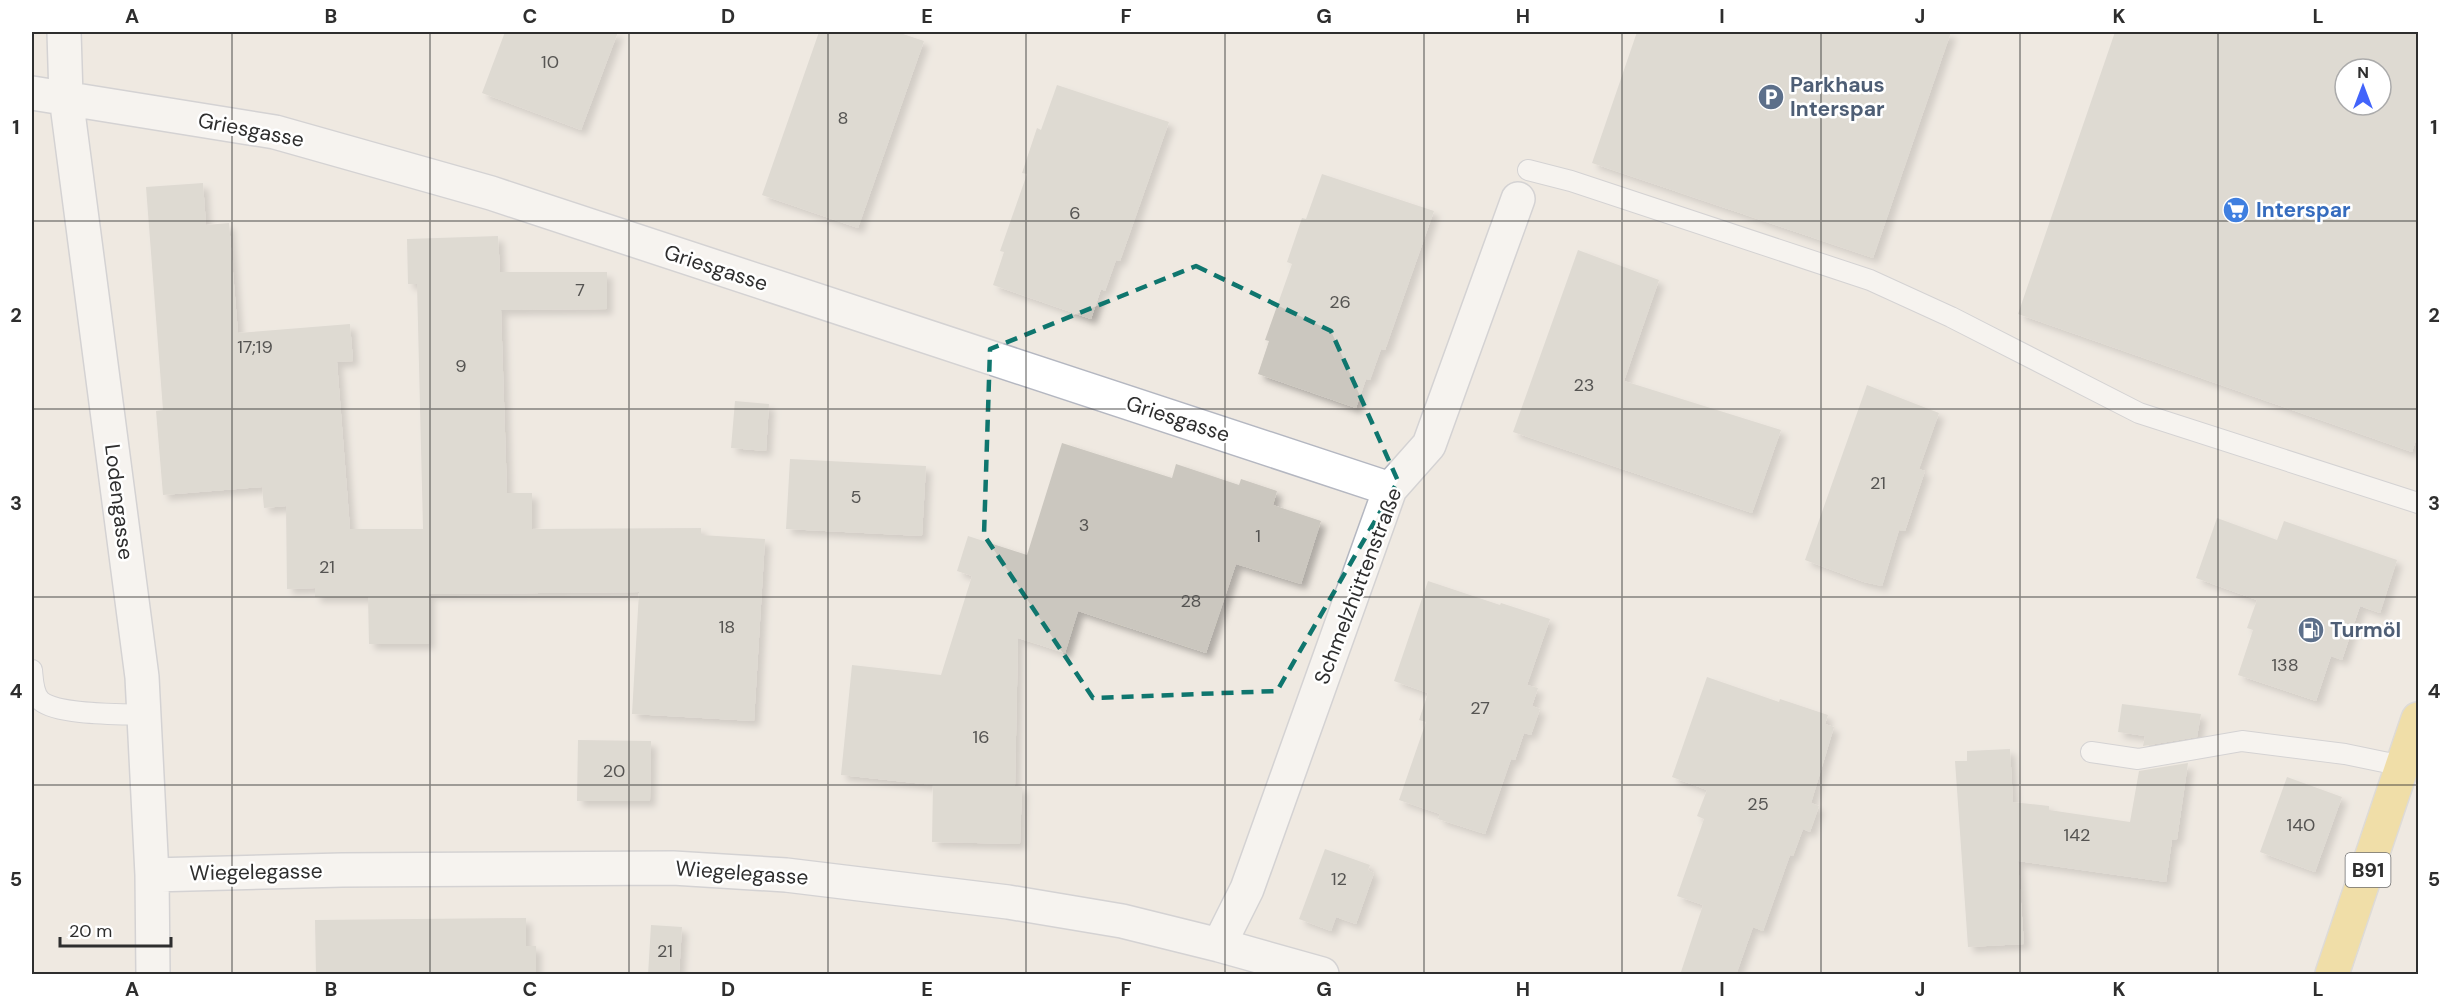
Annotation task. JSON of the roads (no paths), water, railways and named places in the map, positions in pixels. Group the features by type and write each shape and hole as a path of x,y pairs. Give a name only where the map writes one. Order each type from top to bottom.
{"main road":[{"name":"B91","path":"2332,975 2411,768 2418,719"}],"street":[{"name":"Lodengasse","path":"64,32 66,97 142,676 152,875 153,975"},
{"name":"Griesgasse","path":"32,93 275,132 456,183 1390,489"},
{"name":"Schmelzhüttenstraße","path":"1219,945 1247,889 1390,489 1429,445 1523,184"},
{"name":"Wiegelegasse","path":"152,875 342,870 673,868 775,874 1008,902 1122,921 1219,945 1248,964 1322,975"}],"lane":[{"path":"1523,184 1571,181 1870,280 1951,317 2139,413 2418,503"},
{"path":"32,670 33,687 40,700 55,709 144,716"},
{"path":"2091,752 2138,759 2241,741 2345,754 2411,768"}],"place":[{"name":"Parkhaus Interspar","path":"1771,97"},
{"name":"Interspar","path":"2236,210"},
{"name":"Turmöl","path":"2311,630"}]}
